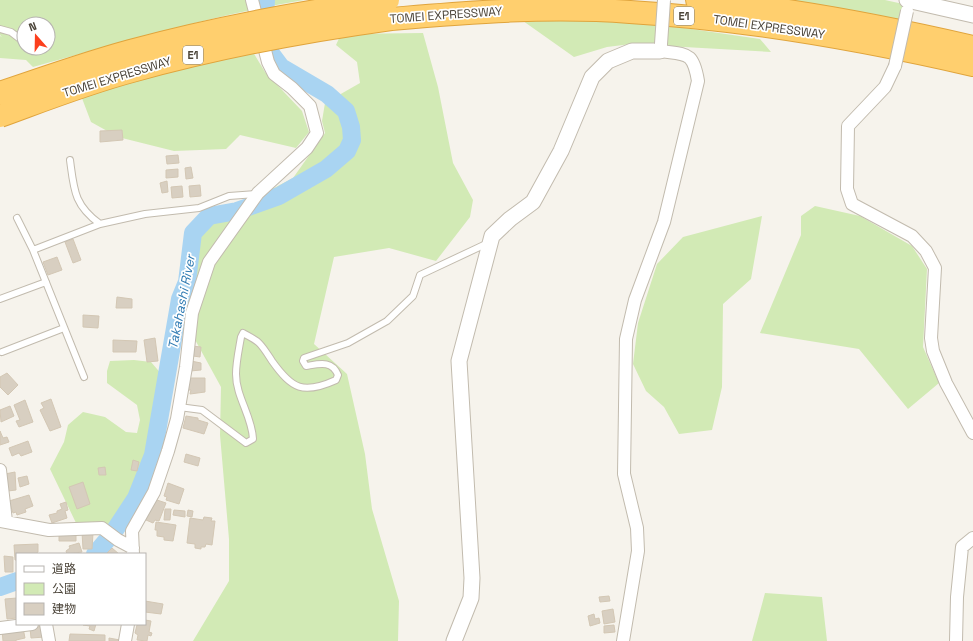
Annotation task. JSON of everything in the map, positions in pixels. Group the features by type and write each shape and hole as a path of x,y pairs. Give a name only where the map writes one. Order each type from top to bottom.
{"highway":[{"name":"TOMEI EXPRESSWAY","path":"697,0 800,13 922,35 973,47"},
{"name":"TOMEI EXPRESSWAY","path":"0,93 129,51 203,32 269,18 391,6 464,12 534,10 628,12 714,19 797,30 973,65"},
{"name":"TOMEI EXPRESSWAY","path":"0,116 56,95 131,71 206,51 273,37 391,6"}],"street":[{"path":"133,551 132,531 154,492 168,451 179,407 186,367 192,313 209,262 258,194 308,148 317,133 310,106 292,88 274,74 268,62 252,0"},
{"path":"660,48 664,0"},
{"path":"973,15 908,4 895,66 885,87 848,126 847,189 852,204 912,236 926,251 935,268 931,338 933,351 946,383 973,434"},
{"path":"454,641 471,598 472,578 459,361 492,236 510,219 533,202 561,151 592,77 608,61 632,51 660,48 687,55 695,64 698,81 664,222 635,300 626,339 624,474 637,528 638,551 623,641"},
{"path":"0,470 3,521 49,530 102,528 107,530 133,551"},
{"path":"956,641 957,596 962,547 973,538"},
{"path":"0,628 24,625"},
{"path":"46,625 49,641"},
{"path":"125,641 128,625"}],"lane":[{"path":"0,29 11,32 16,36"},
{"path":"70,160 75,194 87,214 100,224"},
{"path":"34,253 33,250 100,224 145,214 199,208 229,196 258,194"},
{"path":"17,218 34,253 84,377"},
{"path":"179,407 202,410 246,443 253,439 252,426 240,393 236,374 241,337 243,334 259,343 280,372 294,385 304,389 322,387 336,380 338,374 336,369 326,363 306,366 303,361 304,358 348,343 387,321 413,296 420,274 491,241"},
{"path":"0,299 46,282"},
{"path":"2,352 64,328"}],"green space":[{"path":"0,0 304,0 202,21 33,67 26,60 0,58 0,36 2,37 0,35"},
{"path":"743,0 885,0 903,4 898,29"},
{"path":"516,16 650,23 760,39 771,52 631,44 607,47 574,57"},
{"path":"423,33 438,87 453,163 473,200 470,217 436,261 389,248 334,257 314,344 347,374 365,454 372,509 399,601 398,641 193,641 229,581 229,539 220,435 221,387 182,316 200,227 293,178 325,133 322,121 325,103 360,83 357,62 336,45 341,34"},
{"path":"253,52 265,72 302,111 309,132 296,148 240,135 226,149 174,151 118,137 91,122 80,93"},
{"path":"815,206 860,216 912,246 927,269 923,347 939,383 908,409 859,349 760,333 801,235 801,216"},
{"path":"762,216 751,279 723,304 722,387 712,430 679,434 664,407 646,391 633,364 638,323 657,264 683,237"},
{"path":"134,360 151,362 163,376 161,433 145,488 125,529 115,531 77,525 50,469 64,442 68,425 83,412 105,417 126,432 137,433 140,420 137,405 107,383 107,371 110,361"},
{"path":"765,593 822,597 827,641 752,641"}],"building":[{"path":"122,130 123,140 100,142 100,131"},
{"path":"178,155 179,163 167,164 166,156"},
{"path":"191,167 193,178 186,179 185,168"},
{"path":"178,169 178,177 166,178 166,170"},
{"path":"167,181 168,192 162,193 160,183"},
{"path":"200,185 201,196 190,197 189,186"},
{"path":"182,186 183,197 172,198 171,187"},
{"path":"73,239 81,260 73,263 65,242"},
{"path":"57,257 62,270 48,275 43,262"},
{"path":"117,297 132,299 132,308 116,308"},
{"path":"83,315 99,316 98,328 83,327"},
{"path":"155,338 158,361 147,362 144,340"},
{"path":"113,340 137,341 136,352 113,352"},
{"path":"192,346 201,347 200,357 193,356"},
{"path":"191,361 201,363 201,370 190,371"},
{"path":"7,373 18,385 8,395 0,387 0,377"},
{"path":"189,378 205,378 205,392 190,394 191,390 188,390"},
{"path":"51,399 61,427 50,431 40,410 44,408 41,403"},
{"path":"25,400 33,422 19,427 16,421 20,420 14,405"},
{"path":"10,406 14,416 1,422 0,410"},
{"path":"186,416 198,418 198,420 208,423 204,434 183,428"},
{"path":"0,431 3,438 7,437 9,442 0,445"},
{"path":"28,441 32,452 21,456 19,453 12,456 9,448"},
{"path":"186,454 200,458 198,466 184,462"},
{"path":"133,460 139,462 137,471 131,470"},
{"path":"105,467 106,475 99,475 98,468"},
{"path":"15,472 16,490 8,491 5,474"},
{"path":"27,476 29,484 20,487 18,478"},
{"path":"83,482 90,504 77,509 69,487"},
{"path":"168,483 184,489 179,504 166,500 167,497 164,496"},
{"path":"29,495 33,506 25,509 26,512 17,515 16,512 13,513 9,501"},
{"path":"154,499 166,503 159,521 155,520 153,523 146,520"},
{"path":"66,502 68,510 65,511 67,518 52,523 49,515 57,513 57,511 62,509 60,504"},
{"path":"165,509 171,509 170,520 164,520"},
{"path":"174,510 185,511 185,517 173,515"},
{"path":"188,510 193,511 192,517 187,516"},
{"path":"204,517 212,518 211,521 215,521 212,545 206,544 205,547 201,547 201,549 195,548 195,544 187,543 190,518 203,520"},
{"path":"156,522 176,525 173,541 164,540 164,537 157,536 157,530 155,530"},
{"path":"82,532 93,533 92,549 83,549"},
{"path":"59,533 76,535 76,541 59,541"},
{"path":"79,543 82,552 67,553 66,551 70,548 69,546"},
{"path":"38,544 38,552 16,553 15,560 14,545"},
{"path":"112,548 118,553 107,553"},
{"path":"4,556 13,557 13,572 5,572"},
{"path":"609,596 610,601 600,602 599,597"},
{"path":"16,598 16,618 7,619 5,599"},
{"path":"146,601 163,604 161,614 146,612"},
{"path":"613,609 615,622 604,624 602,611"},
{"path":"594,614 595,619 599,618 600,623 590,626 588,616"},
{"path":"146,620 151,621 149,632 152,633 151,636 148,635 147,641 137,640 138,635 135,633 137,625 146,625"},
{"path":"83,625 96,625 94,631 89,629 90,626"},
{"path":"614,625 615,632 604,633 604,626"},
{"path":"44,626 45,637 31,638 30,628"},
{"path":"23,628 25,638 16,641 3,641 2,630"},
{"path":"70,634 105,635 105,641 69,641"},
{"path":"109,638 120,640 109,641"}],"waterway":[{"name":"Takahashi River","path":"96,553 113,533 136,498 153,455 180,299 187,282 193,233 209,216 237,211 279,196 326,169 347,151 352,140 351,127 346,111 327,94 281,67 269,51 265,14 266,0"},
{"name":"Takahashi River","path":"0,587 16,581"}]}
